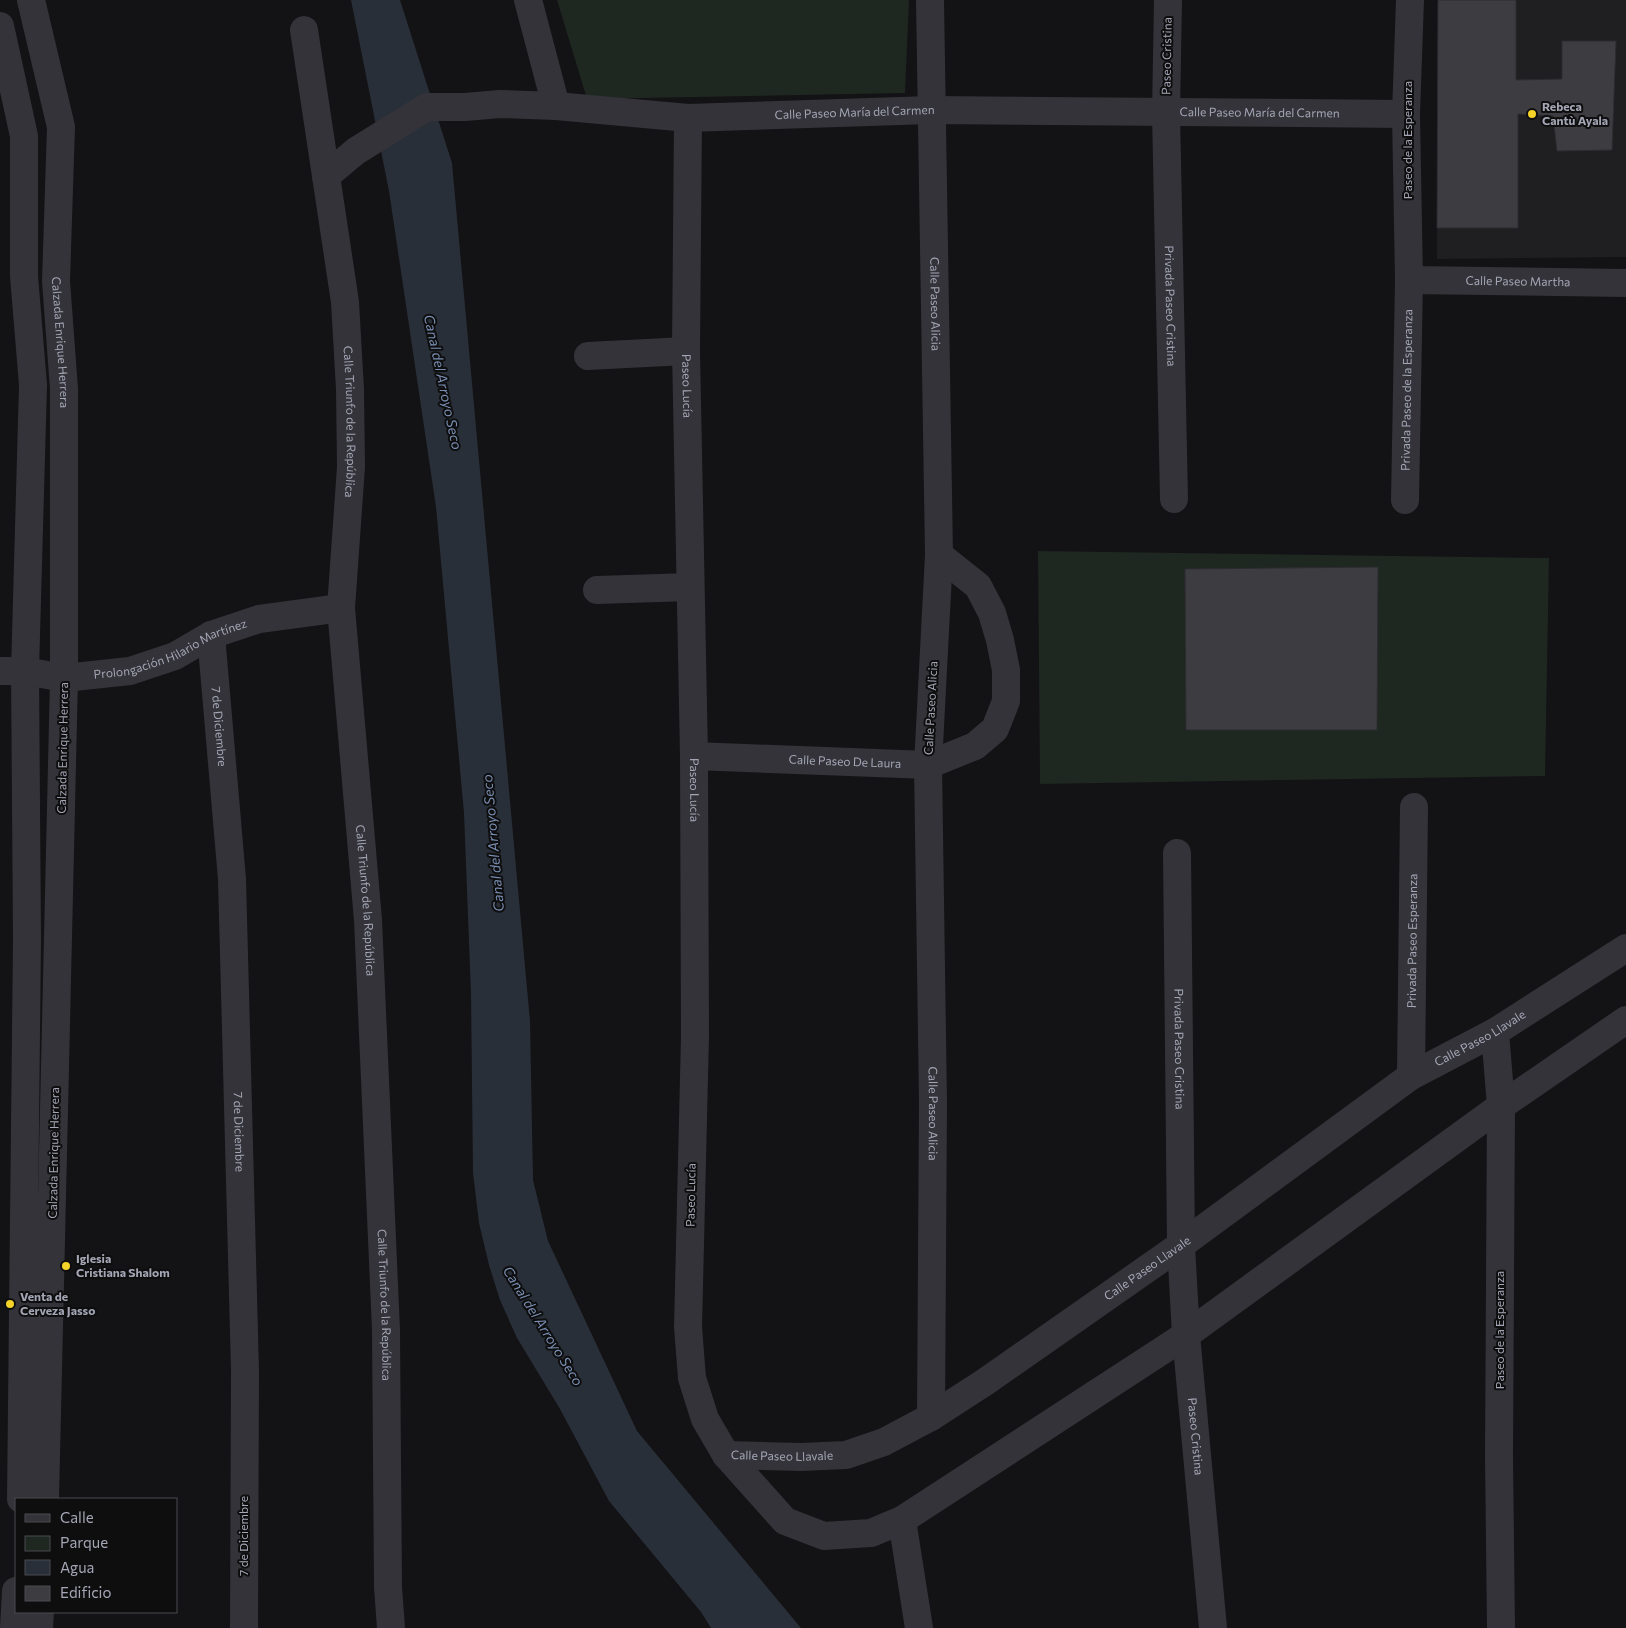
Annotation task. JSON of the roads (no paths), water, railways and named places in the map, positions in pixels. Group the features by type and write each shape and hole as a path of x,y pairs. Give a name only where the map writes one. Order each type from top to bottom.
{"street":[{"name":"Calzada Enrique Herrera","path":"31,0 61,128 56,281 64,389 64,678 45,1498"},
{"path":"528,0 556,106"},
{"name":"Calle Paseo Alicia","path":"930,0 939,555 928,765 933,1102 931,1417"},
{"name":"Paseo Cristina","path":"1166,113 1168,0"},
{"name":"Paseo de la Esperanza","path":"1409,280 1406,114 1410,0"},
{"path":"0,26 12,137 33,386 13,671 28,939 12,1227 21,1498"},
{"name":"Calle Triunfo de la República","path":"304,30 345,302 350,388 351,467 341,608 369,930 386,1330 388,1587 391,1628"},
{"name":"Calle Paseo María del Carmen","path":"326,176 356,151 427,107 464,107 500,104 556,106 688,118 931,110 1406,114"},
{"name":"Privada Paseo Cristina","path":"1166,113 1174,499"},
{"name":"Paseo Lucía","path":"688,118 686,351 694,756 695,1036 688,1328 692,1378 704,1419 726,1455"},
{"name":"Calle Paseo Martha","path":"1409,280 1626,283"},
{"name":"Privada Paseo de la Esperanza","path":"1404,500 1409,280"},
{"path":"588,356 686,351"},
{"name":"Calle Paseo De Laura","path":"694,756 928,765 975,746 994,729 1006,701 1006,670 992,613 978,586 939,555"},
{"path":"597,590 690,588"},
{"name":"Prolongación Hilario Martínez","path":"13,671 64,678 130,672 175,656 211,636 259,619 341,608"},
{"name":"7 de Diciembre","path":"211,636 232,879 245,1371 244,1628"},
{"name":"Privada Paseo Esperanza","path":"1411,1076 1414,807"},
{"name":"Privada Paseo Cristina","path":"1177,853 1181,1245"},
{"name":"Calle Paseo Llavale","path":"726,1455 800,1457 846,1455 884,1442 931,1417 985,1382 1181,1245 1411,1076 1495,1032 1626,948"},
{"name":"Calle Paseo Llavale","path":"726,1455 786,1521 824,1536 871,1533 902,1520 1186,1336 1501,1106 1626,1020"},
{"name":"Paseo de la Esperanza","path":"1495,1032 1501,1106 1500,1628"},
{"path":"12,1227 52,1225"},
{"name":"Paseo Cristina","path":"1181,1245 1186,1336 1213,1628"},
{"path":"902,1520 919,1628"},
{"path":"14,1628 15,1610"},
{"path":"40,1613 40,1628"}],"water":[{"name":"Canal del Arroyo Seco","path":"351,0 400,0 452,163 530,1021 533,1180 548,1241 637,1431 801,1628 711,1628 701,1612 609,1501 560,1409 517,1338 500,1300 489,1265 479,1223 473,1173 471,994 464,813 436,507 389,191"}],"place":[{"name":"Rebeca Cantù Ayala","path":"1532,114"},
{"name":"Iglesia Cristiana Shalom","path":"66,1266"},
{"name":"Venta de Cerveza Jasso","path":"10,1304"}]}
